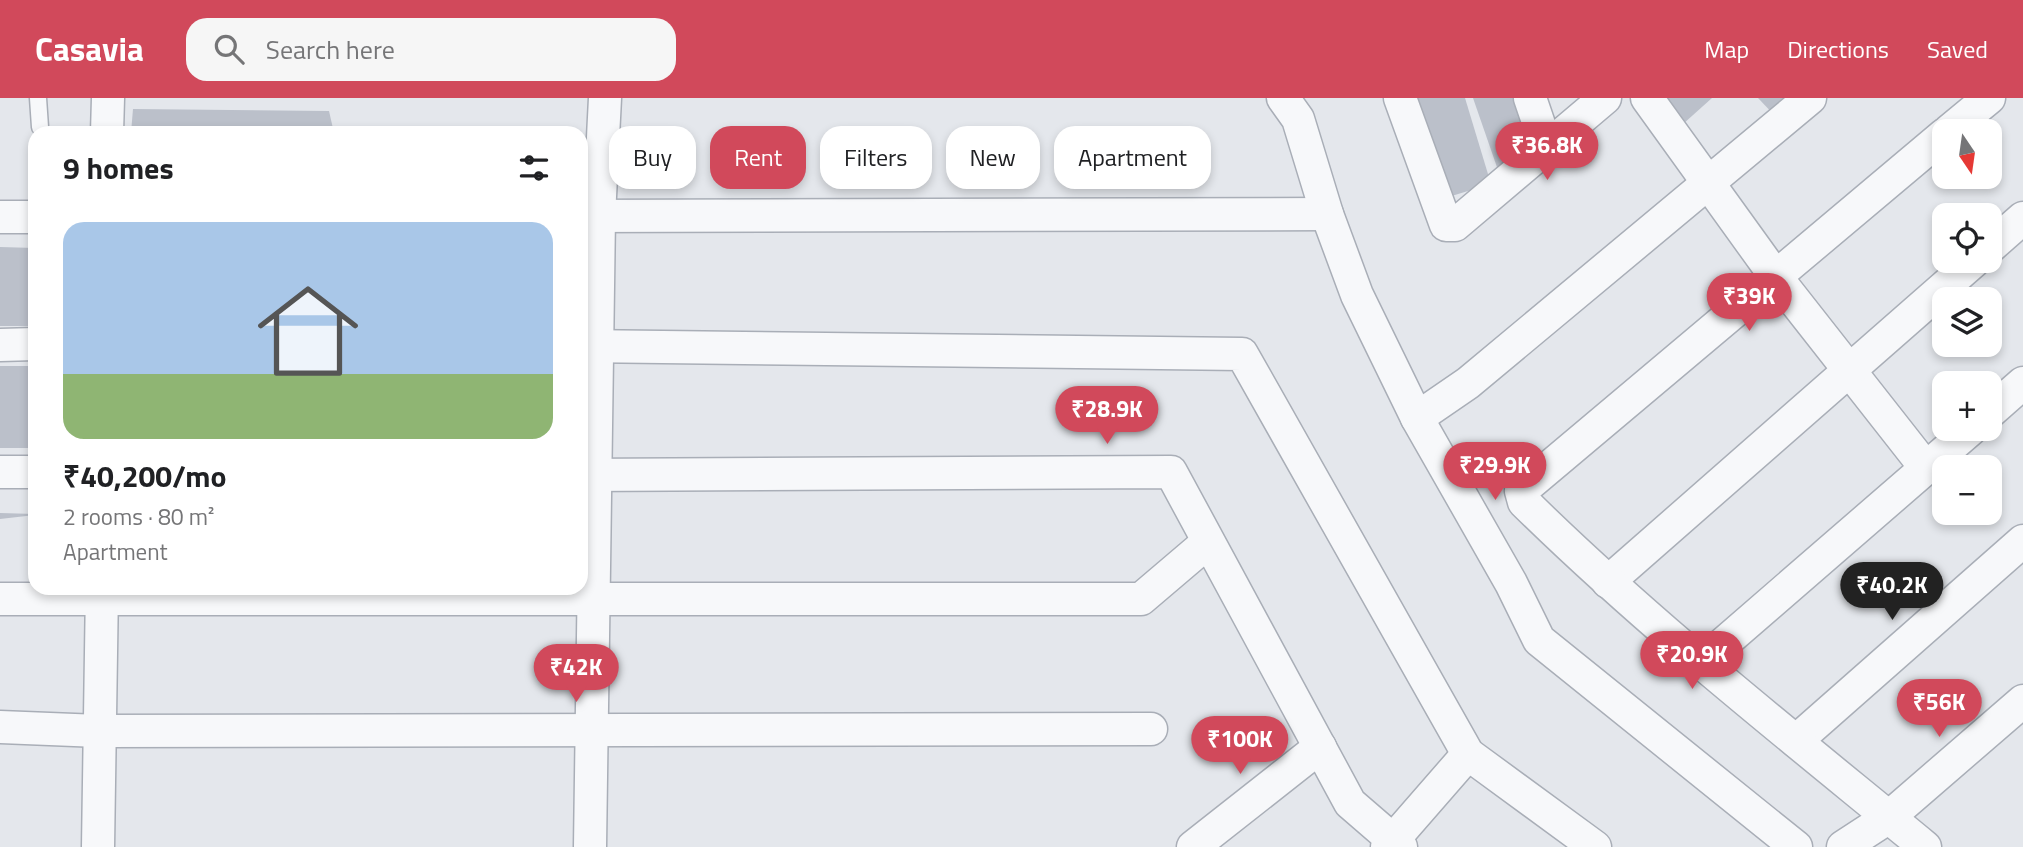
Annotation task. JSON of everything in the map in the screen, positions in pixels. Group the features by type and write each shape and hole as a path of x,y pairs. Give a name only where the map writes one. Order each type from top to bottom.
{"street":[{"path":"107,126 108,98"},
{"path":"590,847 593,599 588,475 590,216 605,98"},
{"path":"1283,98 1298,119 1326,214 1357,295 1417,418 1511,583 1539,640 1796,847"},
{"path":"1400,98 1446,225 1455,225 1605,98"},
{"path":"1530,98 1547,148"},
{"path":"1647,98 1776,276 1926,468"},
{"path":"1417,418 1468,383 1810,98"},
{"path":"1964,119 1989,98"},
{"path":"1925,847 1701,663 1608,582 1524,502 1521,491 1932,145"},
{"path":"590,216 1326,214"},
{"path":"0,217 28,217"},
{"path":"2002,236 2023,218"},
{"path":"1608,582 1961,273"},
{"path":"0,345 28,344"},
{"path":"589,346 1242,354 1468,754 1595,847"},
{"path":"2002,401 2023,383"},
{"path":"1701,663 1957,441"},
{"path":"0,472 28,472"},
{"path":"588,475 1171,472 1350,803 1394,845 1468,754"},
{"path":"1796,741 2023,541"},
{"path":"266,595 593,599 1141,599 1208,542"},
{"path":"0,598 61,595"},
{"path":"98,847 102,595"},
{"path":"1843,847 1889,817 2023,701"},
{"path":"0,727 99,731 1151,729"},
{"path":"1193,847 1320,747"}],"lane":[{"path":"38,98 40,126"}],"building":[{"path":"1406,98 1465,98 1491,184 1445,198"},
{"path":"1473,98 1521,98 1537,148 1499,173"},
{"path":"1660,98 1712,98 1683,124"},
{"path":"1758,98 1799,98 1777,118"},
{"path":"133,109 329,111 332,126 132,126"},
{"path":"0,247 28,248 28,326 0,326"},
{"path":"0,366 28,366 28,448 0,448"},
{"path":"0,513 28,514 28,516 0,519"}]}
